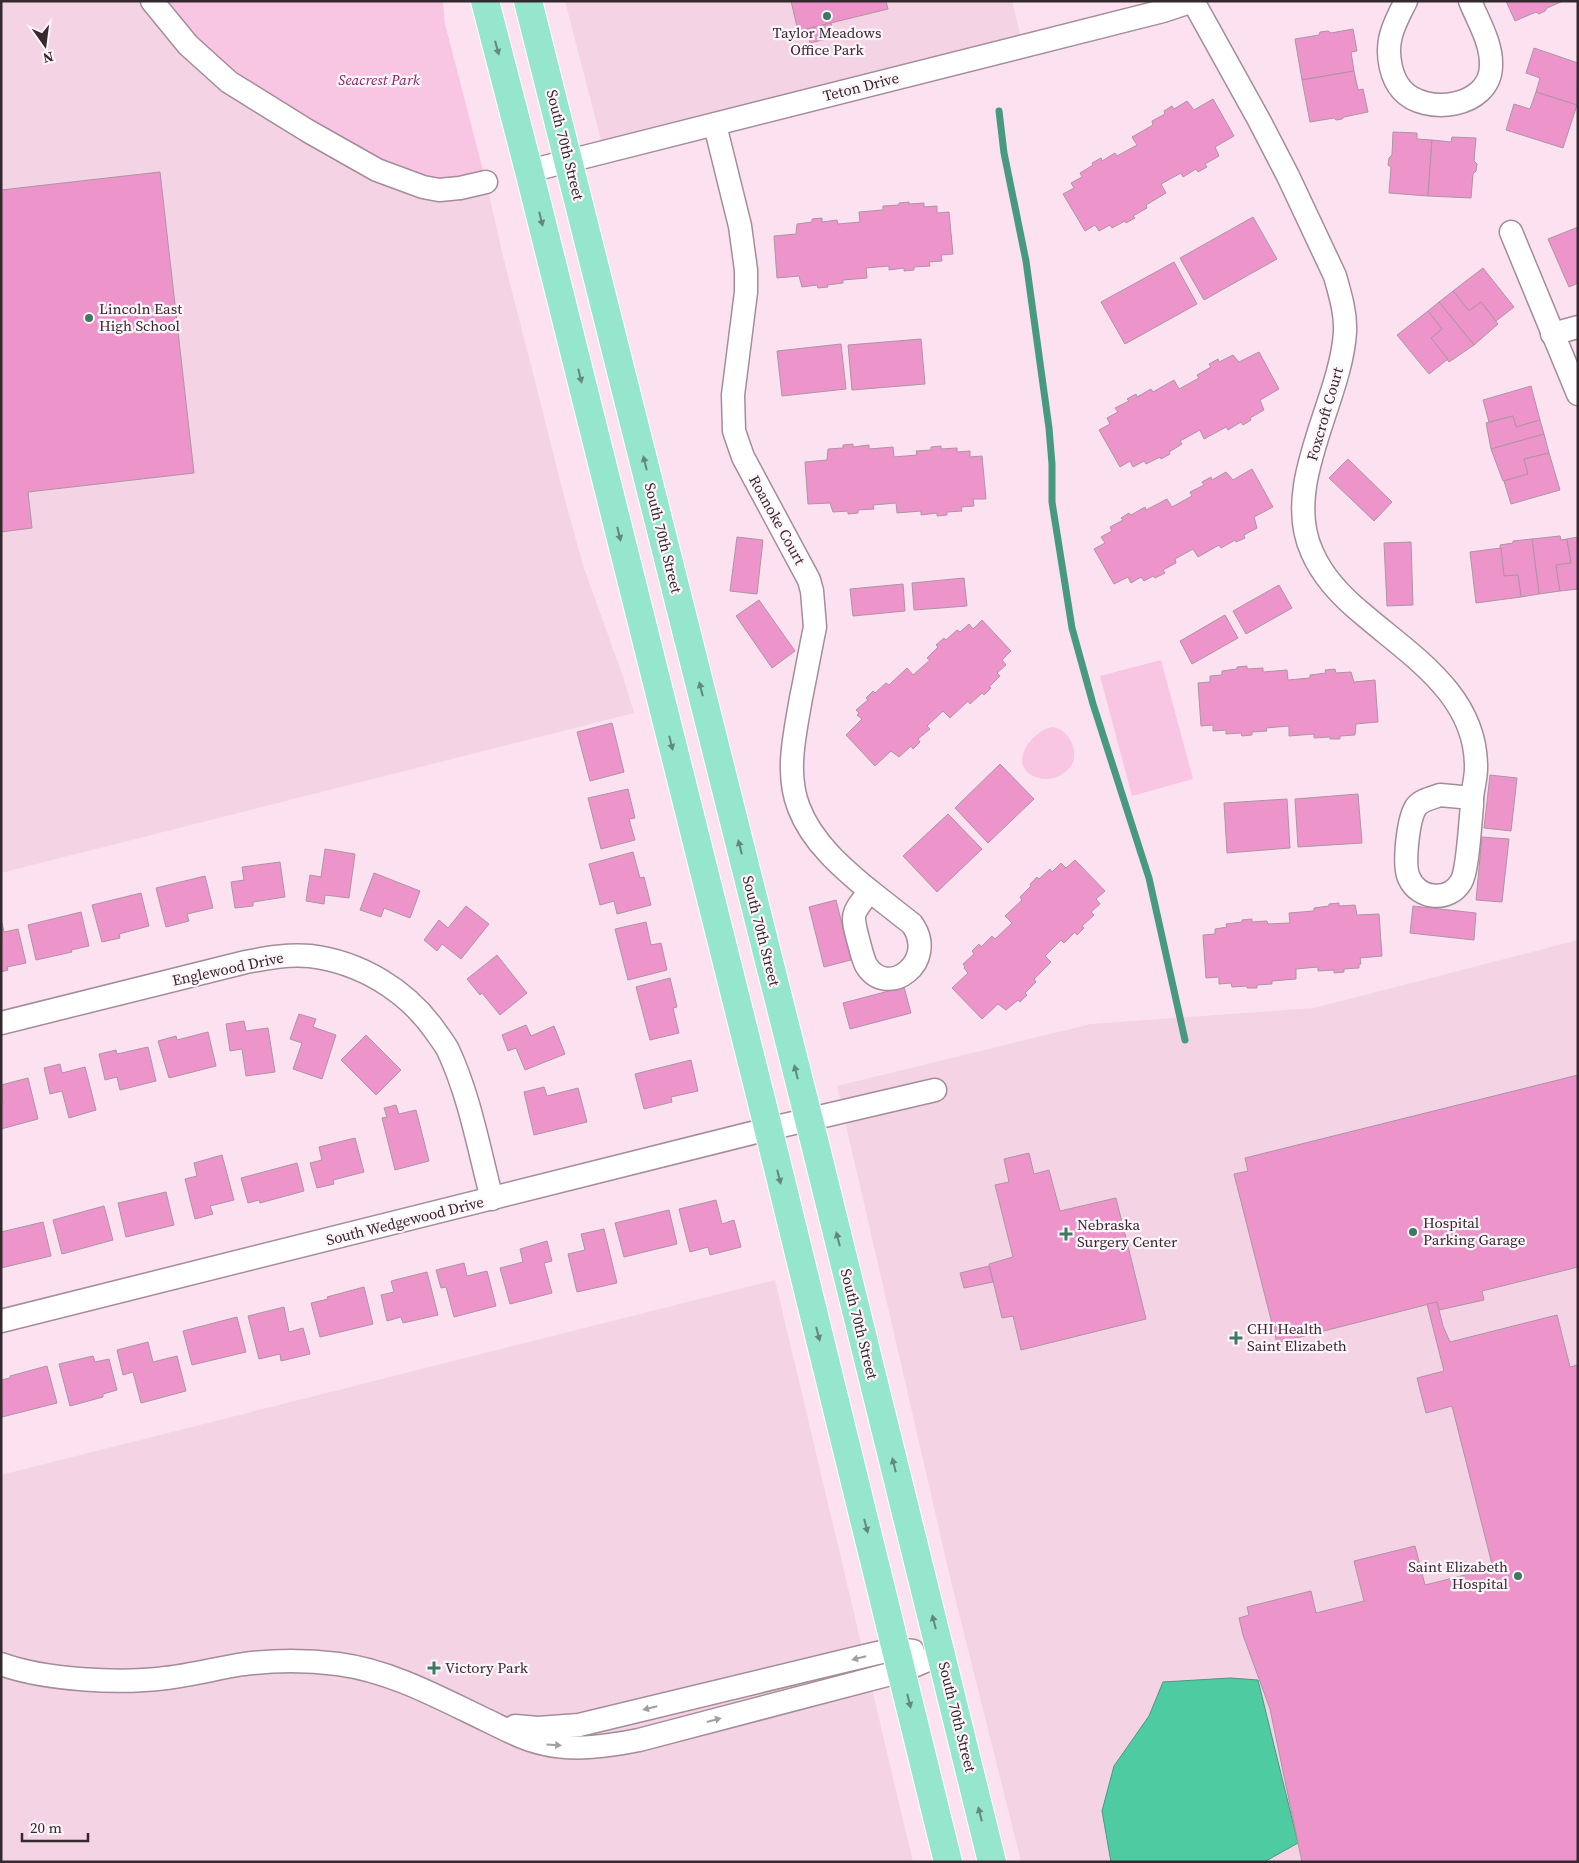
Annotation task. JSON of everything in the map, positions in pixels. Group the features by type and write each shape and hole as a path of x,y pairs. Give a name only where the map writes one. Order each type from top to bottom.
{"main road":[{"path":"484,1 529,171 768,1129 948,1862"},
{"name":"South 70th Street","path":"528,1 942,1654 992,1862"}],"street":[{"path":"152,1 188,45 229,82 308,131 377,170 416,185 439,190 460,188 486,182"},
{"name":"Teton Drive","path":"529,171 1163,11 1193,1"},
{"name":"Foxcroft Court","path":"1193,1 1288,176 1335,276 1340,292 1345,331 1342,352 1310,463 1303,501 1303,518 1311,551 1334,588 1432,672 1456,700 1474,742 1476,769 1472,798"},
{"path":"1406,1 1390,39 1389,56 1394,79 1401,90 1417,101 1447,105 1460,104 1470,100 1480,92 1488,81 1492,66 1487,40 1470,1"},
{"name":"Roanoke Court","path":"715,125 740,226 746,270 746,292 733,395 734,431 747,466 809,580 814,606 815,627 793,744 794,793 803,818 815,837 833,859 870,891"},
{"path":"1511,232 1578,394"},
{"path":"1552,334 1578,327"},
{"name":"Englewood Drive","path":"1,1023 246,962 281,956 310,956 346,964 377,977 401,993 427,1019 447,1048 461,1082 492,1199"},
{"name":"South Wedgewood Drive","path":"1,1321 768,1129 934,1090"},
{"path":"1,1664 67,1677 133,1681 168,1678 244,1664 304,1661 338,1664 373,1670 406,1682 492,1723 538,1728 579,1725 899,1660 942,1654"}],"shaded area":[{"name":"Lincoln East High School","path":"1,1 152,1 486,182 502,252 583,565 634,713 1,873"},
{"name":"Taylor Meadows Office Park","path":"565,1 1012,1 1023,46 604,152"},
{"name":"CHI Health Saint Elizabeth","path":"1578,940 1578,1862 1021,1862 953,1590 837,1086 1091,1024 1314,1008"},
{"name":"Victory Park","path":"775,1280 913,1862 1,1862 1,1475"},
{"path":"1230,1678 1258,1680 1298,1843 1264,1862 1111,1862 1102,1811 1114,1766 1149,1716 1163,1682"}],"green space":[{"name":"Seacrest Park","path":"152,1 443,1 445,24 486,182 439,190 229,82"},
{"path":"1161,660 1193,779 1132,796 1100,676"},
{"path":"1052,727 1067,735 1073,745 1073,762 1071,767 1063,774 1048,779 1038,778 1028,773 1023,766 1024,750 1036,736"}],"building":[{"name":"Taylor Meadows Office Park","path":"791,1 886,1 888,9 798,31"},
{"path":"1506,1 1563,1 1539,14 1536,12 1515,21"},
{"path":"831,23 834,37 810,43 807,29"},
{"path":"1353,29 1357,51 1351,52 1354,71 1302,80 1295,39 1319,35 1320,32 1328,31 1331,33"},
{"path":"1534,48 1578,63 1577,105 1536,92 1540,78 1526,73"},
{"path":"1354,71 1358,90 1363,89 1368,112 1342,119 1336,120 1334,118 1310,122 1302,80"},
{"path":"1536,92 1577,105 1563,148 1506,130 1514,104 1530,109"},
{"path":"1213,99 1234,136 1215,147 1219,156 1205,164 1207,167 1198,172 1196,169 1183,177 1181,173 1161,184 1166,193 1146,205 1147,208 1133,216 1135,218 1112,228 1110,225 1099,231 1095,225 1085,231 1063,194 1074,188 1071,183 1082,177 1080,173 1101,158 1102,161 1115,153 1117,156 1137,145 1132,137 1153,125 1152,121 1165,114 1164,111 1172,106 1174,109 1187,101 1194,110"},
{"path":"1393,132 1417,133 1417,139 1432,140 1428,196 1389,193 1391,167 1388,165 1389,158 1392,155"},
{"path":"1452,137 1476,138 1474,161 1477,164 1476,171 1473,174 1471,198 1428,196 1432,140 1451,142"},
{"name":"Lincoln East High School","path":"160,172 194,473 28,492 32,528 1,532 1,190"},
{"path":"909,202 909,204 924,203 924,207 937,206 937,213 949,212 953,254 941,255 942,261 929,262 930,266 914,267 914,270 904,271 904,268 889,270 889,266 866,268 867,278 843,280 843,283 827,285 828,287 818,288 817,285 802,287 799,276 777,278 774,236 796,234 797,224 812,222 812,219 822,218 822,222 837,220 838,224 860,222 859,212 883,210 883,206"},
{"path":"1253,217 1277,259 1204,300 1180,258"},
{"path":"1578,227 1578,283 1569,287 1548,239"},
{"path":"1174,262 1197,304 1125,344 1101,302"},
{"path":"1483,268 1514,307 1496,321 1481,302 1469,311 1453,291"},
{"path":"1453,291 1469,311 1481,302 1498,324 1474,345 1439,302"},
{"path":"1439,302 1474,345 1449,362 1431,338 1442,329 1428,311"},
{"path":"1428,311 1442,329 1431,338 1448,359 1429,374 1397,335"},
{"path":"921,339 925,384 852,390 848,345"},
{"path":"841,344 846,389 782,396 777,351"},
{"path":"1259,352 1279,389 1260,400 1264,410 1250,418 1251,420 1243,425 1241,422 1228,430 1226,427 1204,439 1200,430 1180,441 1182,444 1161,459 1160,457 1146,464 1144,461 1133,467 1130,461 1120,467 1099,430 1110,424 1107,418 1118,412 1115,408 1129,401 1127,399 1136,394 1137,397 1151,389 1153,392 1174,380 1179,389 1199,378 1197,375 1211,367 1209,364 1218,359 1219,362 1233,355 1239,362"},
{"path":"1531,386 1540,420 1516,427 1513,416 1489,422 1483,400"},
{"path":"1513,416 1516,427 1540,420 1544,434 1491,449 1486,423"},
{"path":"1544,434 1549,453 1524,459 1528,474 1503,481 1491,449"},
{"path":"853,444 853,447 869,445 869,449 893,447 894,457 917,455 916,451 931,450 931,447 941,446 941,449 957,448 957,452 970,451 970,457 982,456 986,499 973,499 974,506 961,507 962,511 947,512 947,515 937,516 937,513 921,515 921,511 897,513 896,503 873,505 874,509 858,510 858,513 848,514 848,511 833,512 830,503 808,504 805,462 827,460 828,449 843,448 843,445"},
{"path":"1549,453 1560,490 1511,504 1504,481 1528,474 1524,459"},
{"path":"1348,459 1392,502 1374,521 1329,478"},
{"path":"1252,469 1273,507 1254,517 1257,528 1244,535 1245,538 1236,542 1235,540 1221,548 1219,545 1198,557 1193,549 1175,559 1176,563 1163,570 1165,573 1155,578 1153,576 1144,581 1141,577 1131,583 1128,577 1114,584 1094,549 1105,543 1101,537 1112,531 1110,527 1123,520 1121,518 1129,513 1131,515 1145,507 1146,510 1167,499 1172,507 1192,496 1190,492 1204,485 1202,482 1211,477 1212,480 1226,472 1233,480"},
{"path":"1560,536 1561,540 1567,539 1571,563 1556,565 1560,591 1539,594 1532,539"},
{"path":"737,537 763,540 757,594 730,591"},
{"path":"1578,537 1578,589 1560,591 1556,565 1571,563 1567,539"},
{"path":"1532,539 1539,594 1521,597 1518,575 1504,576 1500,545 1513,543 1513,541"},
{"path":"1411,542 1413,605 1387,606 1384,543"},
{"path":"1501,548 1504,576 1518,575 1521,597 1476,603 1470,552"},
{"path":"964,578 967,606 914,610 912,583"},
{"path":"903,584 905,611 853,616 850,589"},
{"path":"1279,585 1292,608 1246,634 1233,611"},
{"path":"759,600 795,651 772,668 736,616"},
{"path":"1225,615 1238,638 1192,664 1180,641"},
{"path":"982,620 1011,651 1002,660 1006,665 997,673 1000,676 984,695 982,693 970,704 968,701 950,718 943,711 927,726 930,729 918,739 920,742 913,749 911,746 899,757 891,751 875,766 846,735 862,719 857,715 859,713 856,710 868,700 866,698 873,691 875,693 886,683 889,685 907,668 913,675 930,660 927,658 938,647 936,645 944,638 946,640 957,630 960,632 969,624 973,629"},
{"path":"1247,666 1247,669 1263,668 1263,672 1287,670 1288,680 1310,678 1310,675 1326,673 1325,670 1335,669 1336,673 1351,672 1354,682 1375,680 1378,722 1356,724 1355,735 1340,736 1340,739 1330,739 1330,737 1314,738 1314,734 1289,736 1289,726 1266,728 1267,731 1252,732 1252,735 1242,736 1241,733 1226,734 1226,730 1213,731 1213,725 1201,726 1198,683 1210,682 1210,676 1222,675 1222,671"},
{"path":"612,723 624,772 590,781 577,732"},
{"path":"1000,764 1034,799 988,843 955,808"},
{"path":"1490,775 1517,778 1511,831 1484,828"},
{"path":"628,789 635,818 629,819 635,840 601,849 588,798"},
{"path":"1358,794 1362,843 1298,847 1295,799"},
{"path":"1287,799 1290,848 1227,853 1224,803"},
{"path":"948,814 982,849 937,892 903,856"},
{"path":"1482,837 1509,839 1502,902 1476,900"},
{"path":"325,849 355,854 349,898 325,895 324,904 306,901 310,875 321,877"},
{"path":"633,852 640,878 644,877 651,905 617,914 614,901 600,905 589,864"},
{"path":"1075,860 1105,891 1096,899 1100,904 1091,912 1094,915 1082,926 1084,928 1077,935 1075,932 1064,943 1061,940 1045,956 1051,962 1034,979 1036,982 1025,993 1027,995 1020,1002 1018,1000 1006,1010 998,1004 982,1019 952,988 968,973 963,964 974,954 972,951 979,944 981,947 992,936 995,939 1012,923 1005,916 1022,900 1020,897 1037,877 1039,879 1050,869 1052,872 1061,863 1066,868"},
{"path":"280,862 285,897 253,902 253,906 235,908 231,882 244,880 242,867"},
{"path":"374,873 420,891 410,918 384,908 381,917 360,910"},
{"path":"205,876 213,908 187,914 189,921 166,927 156,888"},
{"path":"141,893 149,926 119,934 120,938 102,942 92,905"},
{"path":"836,900 851,960 824,967 809,907"},
{"path":"1339,903 1339,906 1355,905 1357,915 1379,914 1382,956 1360,958 1361,964 1359,964 1359,968 1344,969 1344,972 1334,973 1334,970 1318,971 1318,967 1296,969 1296,979 1272,981 1272,984 1257,985 1257,988 1247,988 1247,986 1232,987 1231,983 1219,984 1219,977 1206,978 1203,935 1215,934 1215,929 1227,927 1226,924 1242,922 1242,920 1252,919 1252,922 1267,921 1268,924 1290,923 1289,913 1314,911 1314,908"},
{"path":"466,906 489,924 461,959 442,944 437,951 424,940 439,920 448,928"},
{"path":"1413,906 1476,913 1474,940 1410,933"},
{"path":"81,912 89,946 36,960 28,925"},
{"path":"646,922 651,945 661,943 667,970 628,980 615,929"},
{"path":"2,923 4,932 18,929 26,963 7,967 8,970 1,972"},
{"path":"497,955 527,993 500,1015 482,993 480,995 467,979"},
{"path":"670,978 677,1007 673,1008 679,1033 650,1040 636,987"},
{"path":"904,987 911,1013 850,1029 843,1003"},
{"path":"299,1014 316,1019 313,1027 336,1035 322,1079 293,1069 302,1043 290,1039"},
{"path":"244,1021 246,1031 268,1028 275,1072 246,1076 242,1049 230,1051 226,1024"},
{"path":"526,1025 531,1036 554,1026 565,1054 525,1070 516,1048 508,1051 502,1035"},
{"path":"208,1032 216,1066 169,1078 158,1041 176,1036 177,1040"},
{"path":"366,1035 401,1070 376,1095 341,1060"},
{"path":"148,1047 156,1081 120,1090 117,1077 105,1080 99,1054 116,1050 117,1054"},
{"path":"691,1060 698,1091 671,1097 672,1102 644,1109 635,1074"},
{"path":"60,1064 62,1073 85,1067 96,1110 69,1118 62,1091 50,1094 44,1068"},
{"name":"Hospital Parking Garage","path":"1578,1075 1578,1267 1482,1291 1484,1300 1439,1310 1437,1302 1277,1343 1234,1174 1248,1171 1245,1158"},
{"path":"28,1078 38,1119 1,1129 1,1105 3,1104 1,1085"},
{"path":"544,1087 547,1096 578,1088 587,1122 534,1135 524,1092"},
{"path":"396,1105 399,1114 416,1110 429,1161 395,1170 382,1118 387,1117 384,1108"},
{"path":"355,1138 364,1172 333,1180 334,1184 317,1188 310,1163 322,1160 319,1147"},
{"name":"Nebraska Surgery Center","path":"1029,1153 1034,1174 1049,1170 1060,1211 1116,1198 1146,1319 1021,1350 1013,1316 1002,1318 989,1264 1013,1257 995,1185 1009,1182 1004,1159"},
{"path":"222,1155 234,1200 210,1206 213,1214 195,1219 185,1179 197,1176 194,1163"},
{"path":"297,1163 304,1191 260,1203 259,1200 248,1203 241,1178"},
{"path":"166,1192 174,1225 126,1237 118,1203"},
{"path":"716,1200 722,1224 734,1220 741,1247 710,1255 708,1247 690,1252 679,1209"},
{"path":"104,1206 113,1240 62,1254 53,1220"},
{"path":"669,1210 677,1244 624,1257 615,1223"},
{"path":"43,1222 51,1256 1,1268 1,1232"},
{"path":"604,1229 617,1283 577,1292 568,1254 585,1250 581,1234"},
{"path":"547,1241 552,1261 544,1263 552,1293 510,1304 500,1268 523,1262 520,1249"},
{"path":"464,1263 467,1276 487,1271 496,1306 454,1317 446,1287 441,1288 436,1270"},
{"path":"989,1266 993,1282 964,1288 960,1273"},
{"path":"427,1272 438,1315 403,1323 401,1317 387,1321 381,1295 394,1292 391,1281"},
{"path":"364,1287 373,1324 320,1337 311,1303"},
{"name":"Saint Elizabeth Hospital","path":"1437,1302 1443,1326 1450,1342 1557,1315 1570,1367 1578,1365 1578,1862 1302,1862 1270,1709 1243,1635 1239,1618 1249,1615 1247,1607 1311,1591 1316,1613 1364,1601 1354,1561 1415,1546 1425,1585 1493,1568 1452,1406 1426,1413 1417,1378 1444,1371 1427,1304"},
{"path":"284,1307 289,1332 303,1328 310,1354 281,1361 280,1354 259,1359 248,1316"},
{"path":"237,1317 246,1352 192,1365 183,1331"},
{"path":"148,1342 153,1362 177,1356 186,1391 141,1403 133,1372 123,1375 117,1350"},
{"path":"93,1356 95,1362 109,1359 117,1390 103,1394 103,1397 70,1406 59,1364"},
{"path":"47,1366 57,1403 2,1417 1,1380"}],"waterway":[{"path":"999,111 1004,153 1026,261 1049,428 1052,464 1052,502 1072,628 1093,704 1149,878 1185,1040"}],"place":[{"name":"Taylor Meadows Office Park","path":"827,16"},
{"name":"Lincoln East High School","path":"89,318"},
{"name":"Hospital Parking Garage","path":"1413,1232"},
{"name":"Nebraska Surgery Center","path":"1066,1234"},
{"name":"CHI Health Saint Elizabeth","path":"1236,1338"},
{"name":"Saint Elizabeth Hospital","path":"1518,1576"},
{"name":"Victory Park","path":"434,1668"}]}
